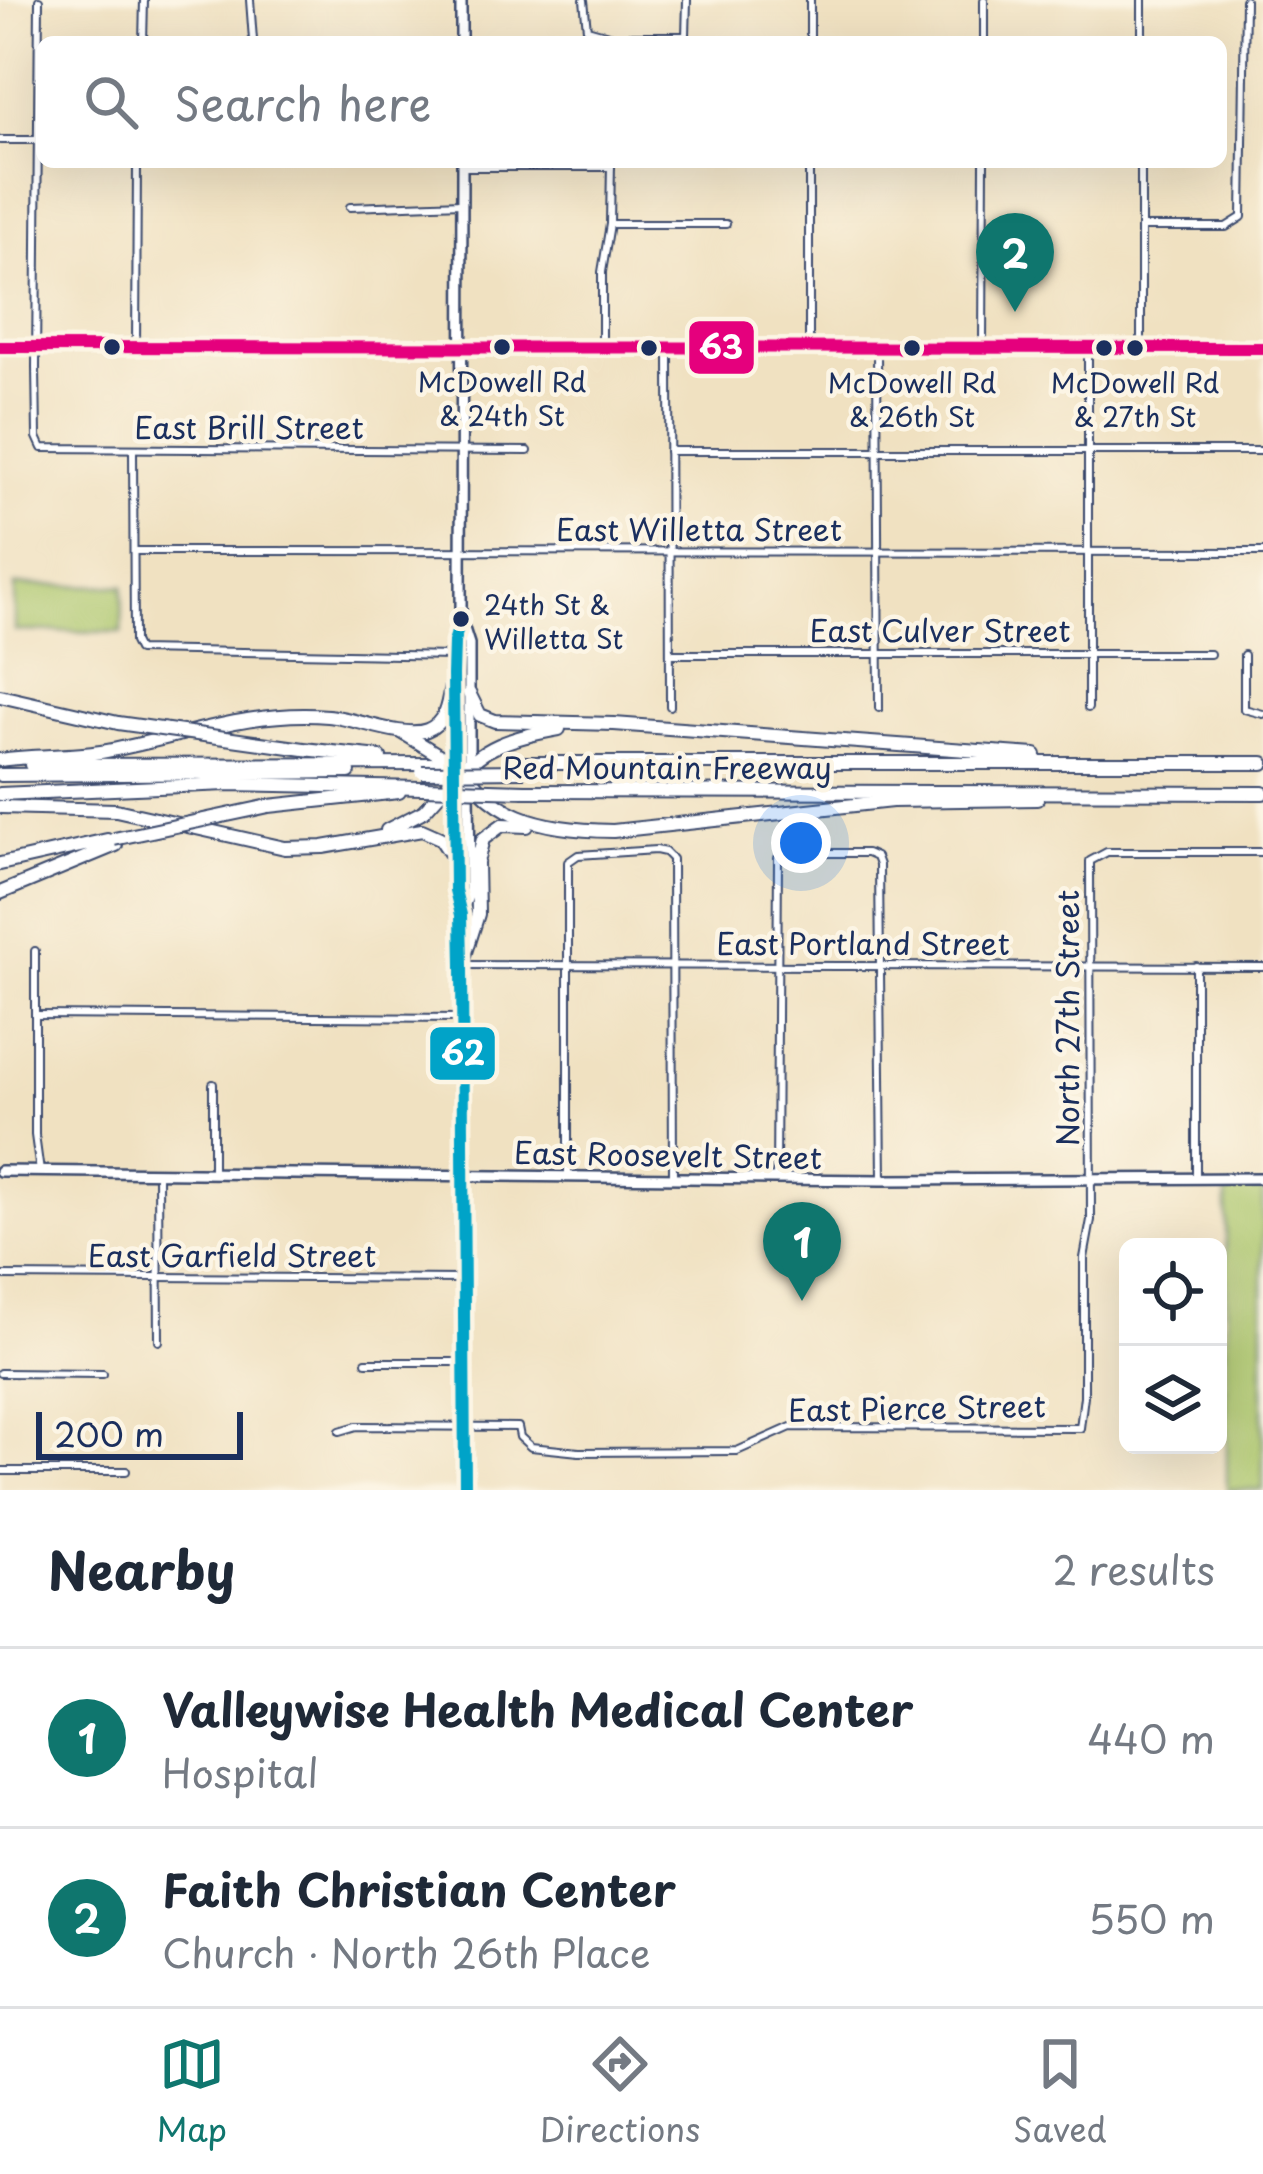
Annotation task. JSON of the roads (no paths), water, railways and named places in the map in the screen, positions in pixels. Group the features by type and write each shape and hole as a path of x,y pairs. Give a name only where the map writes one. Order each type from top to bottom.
{"highway":[{"path":"0,762 98,752 247,718 283,715 343,717 418,732 436,725 447,708 453,675"},
{"path":"469,694 480,715 495,721 1126,761"},
{"path":"0,701 118,723 421,765"},
{"path":"357,841 415,817 460,769 503,742 584,724"},
{"path":"397,730 460,769 504,811 575,830"},
{"path":"0,762 525,767"},
{"name":"Red Mountain Freeway","path":"421,765 460,769 1263,763"},
{"path":"0,778 421,765"},
{"path":"0,778 227,784"},
{"name":"Red Mountain Freeway","path":"0,794 227,784 525,791 1263,793"},
{"path":"0,864 269,806 423,788"},
{"path":"463,965 478,914 478,848 488,833 514,824 613,832 892,801 1090,797 1108,791"},
{"path":"0,807 116,810 285,848 422,830 440,838 454,860"},
{"path":"0,893 115,842"}],"main road":[{"path":"461,0 461,36"},
{"path":"461,915 470,891 453,675 461,619 462,168"},
{"path":"0,347 1263,348"},
{"path":"461,619 469,644 469,694 454,860 463,965 465,1490"},
{"name":"East Roosevelt Street","path":"0,1171 882,1180 1263,1178"}],"street":[{"path":"39,0 39,36"},
{"path":"143,36 144,0"},
{"path":"250,0 253,36"},
{"path":"584,0 587,29 604,36"},
{"path":"686,36 687,0"},
{"path":"810,0 810,36"},
{"path":"984,0 984,36"},
{"path":"1142,0 1142,36"},
{"path":"1141,227 1226,227 1242,217 1245,0"},
{"path":"0,140 36,140"},
{"path":"36,348 38,168"},
{"path":"136,348 137,168"},
{"path":"602,347 602,272 610,224 611,168"},
{"path":"808,348 809,168"},
{"path":"983,349 984,168"},
{"path":"1141,350 1142,168"},
{"path":"350,207 463,203"},
{"path":"610,224 726,224"},
{"path":"669,347 670,706"},
{"name":"East Brill Street","path":"36,348 41,448 528,451"},
{"path":"877,349 879,708"},
{"path":"1088,349 1088,708"},
{"path":"133,450 134,642 138,650 454,656"},
{"path":"669,451 1263,451"},
{"name":"East Willetta Street","path":"134,551 1263,552"},
{"name":"East Culver Street","path":"670,654 1210,654"},
{"path":"1244,655 1244,709 1263,714"},
{"path":"568,1177 568,862 578,854 656,850 669,854 673,1178"},
{"path":"776,1179 778,857 788,853 876,857 882,1180"},
{"name":"North 27th Street","path":"1080,1428 1084,1258 1091,1220 1089,867 1094,856 1107,853 1263,853"},
{"path":"35,951 35,1135 40,1172"},
{"name":"East Portland Street","path":"463,965 1263,967"},
{"path":"1196,966 1196,1178"},
{"path":"35,1016 463,1018"},
{"path":"213,1084 213,1172"},
{"path":"158,1172 159,1341"},
{"name":"East Garfield Street","path":"0,1276 464,1279"},
{"path":"366,1362 464,1362"},
{"path":"0,1373 103,1375"},
{"name":"East Pierce Street","path":"340,1431 357,1426 518,1427 520,1437 531,1447 579,1452 737,1451 791,1427 1080,1428"},
{"path":"0,1471 126,1471"}],"place":[{"name":"Faith Christian Center","path":"1015,312"},
{"name":"McDowell Rd & 24th St","path":"502,347"},
{"name":"McDowell Rd & 26th St","path":"912,348"},
{"name":"McDowell Rd & 27th St","path":"1135,348"},
{"name":"24th St & Willetta St","path":"461,619"},
{"name":"Valleywise Health Medical Center","path":"802,1301"}]}
